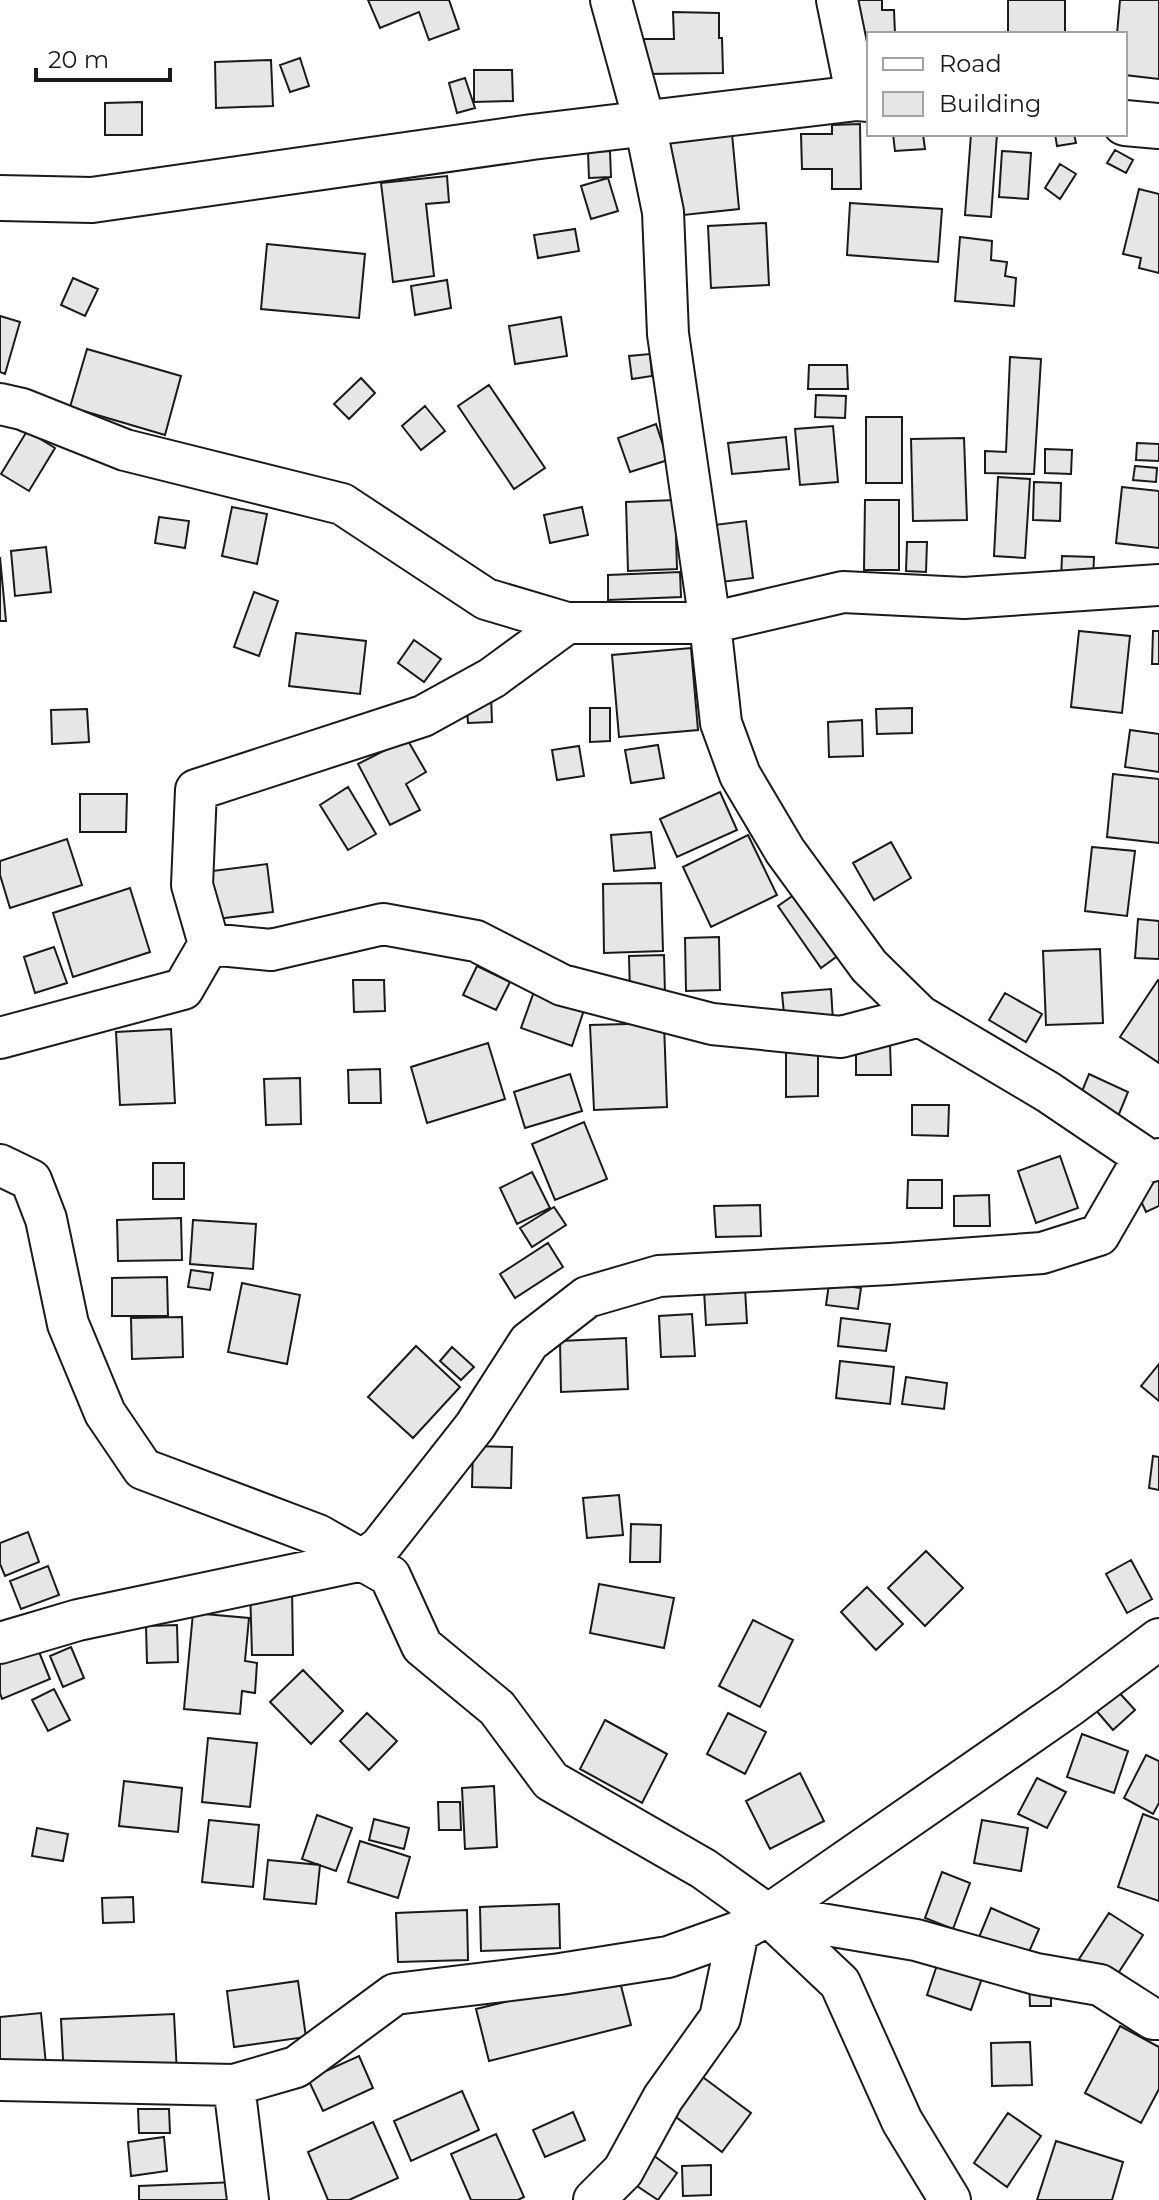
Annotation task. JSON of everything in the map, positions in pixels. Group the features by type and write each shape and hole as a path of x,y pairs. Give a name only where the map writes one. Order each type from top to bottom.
{"street":[{"path":"611,0 645,124 663,212 668,334 710,623 721,723 740,775 785,851 869,966 920,1016 1154,1160"},
{"path":"0,198 92,200 532,137 863,98 837,0"},
{"path":"1127,123 1159,126"},
{"path":"0,404 22,409 125,450 342,504 486,599 567,623 710,623 843,592 964,598 1159,585"},
{"path":"0,1038 183,989 209,944 192,885 196,790 423,716 492,678 567,623"},
{"path":"209,944 271,950 383,924 476,941 562,985 712,1024 841,1037 920,1016"},
{"path":"0,1643 78,1620 363,1560 380,1547 475,1426 529,1342 587,1297 659,1276 1042,1253 1099,1235 1140,1164 1154,1160"},
{"path":"0,1165 31,1180 46,1219 68,1324 105,1413 143,1469 318,1535 390,1576 422,1646 497,1708 551,1781 704,1869 753,1924 840,1983 902,2121 950,2200"},
{"path":"0,2080 234,2085 296,2067 395,1994 668,1957 753,1924 1071,1705 1159,1639"},
{"path":"753,1924 916,1940 1036,1974 1100,1985 1153,2019 1159,2019"},
{"path":"594,2200 623,2171 663,2098 720,2018 753,1924"},
{"path":"234,2085 248,2200"}],"building":[{"path":"368,0 449,0 459,29 429,40 419,12 380,28"},
{"path":"858,0 882,0 882,10 894,10 895,32 867,32 867,73 861,73"},
{"path":"1008,0 1065,0 1065,32 1008,32"},
{"path":"1120,0 1159,0 1159,79 1127,75 1127,32 1117,32"},
{"path":"673,12 719,13 723,73 645,74 644,39 674,39"},
{"path":"300,58 309,86 290,92 280,65"},
{"path":"271,60 273,106 216,108 215,62"},
{"path":"474,70 512,70 513,101 474,102"},
{"path":"465,78 475,108 457,113 449,83"},
{"path":"142,102 142,135 105,135 105,103"},
{"path":"860,124 861,189 832,189 832,169 802,169 801,134 832,134 832,125"},
{"path":"732,134 739,209 674,216 667,140"},
{"path":"893,136 923,136 925,149 895,151"},
{"path":"971,136 997,136 991,217 965,215"},
{"path":"1055,136 1074,136 1076,143 1057,146"},
{"path":"1115,150 1133,160 1126,173 1107,163"},
{"path":"610,151 611,177 589,178 588,152"},
{"path":"1002,151 1031,153 1028,199 999,197"},
{"path":"1060,164 1076,174 1060,199 1045,188"},
{"path":"447,176 449,202 426,204 434,276 393,282 381,183"},
{"path":"608,178 618,211 591,219 581,186"},
{"path":"1139,189 1159,194 1159,273 1139,268 1141,258 1123,254"},
{"path":"850,203 942,209 938,262 847,255"},
{"path":"766,223 769,285 711,288 708,226"},
{"path":"575,229 579,251 538,258 534,235"},
{"path":"960,237 992,241 991,260 1007,262 1005,276 1016,278 1014,306 955,301"},
{"path":"267,244 365,254 359,318 261,309"},
{"path":"73,278 98,289 85,316 61,305"},
{"path":"447,280 451,308 415,315 411,286"},
{"path":"0,316 20,322 5,374 0,372"},
{"path":"561,317 567,356 515,364 509,326"},
{"path":"87,349 181,376 165,435 70,407"},
{"path":"650,354 652,376 632,379 629,356"},
{"path":"1010,357 1041,359 1034,474 985,473 985,451 1006,452"},
{"path":"809,365 847,365 848,389 808,389"},
{"path":"361,378 375,393 349,419 334,404"},
{"path":"489,385 545,468 514,489 458,406"},
{"path":"816,395 846,396 845,418 815,417"},
{"path":"425,406 445,431 421,450 402,426"},
{"path":"866,417 902,417 902,483 866,483"},
{"path":"656,424 668,460 630,472 618,438"},
{"path":"833,426 838,482 800,485 795,429"},
{"path":"27,431 55,448 29,491 1,474"},
{"path":"786,437 789,469 732,474 728,443"},
{"path":"964,438 967,520 913,521 911,439"},
{"path":"1137,443 1159,444 1159,461 1136,460"},
{"path":"1045,449 1072,450 1071,474 1045,473"},
{"path":"1135,466 1157,468 1156,482 1133,480"},
{"path":"998,477 1030,479 1025,558 994,556"},
{"path":"1034,482 1061,483 1060,521 1033,520"},
{"path":"1122,487 1159,491 1159,548 1116,543"},
{"path":"675,500 677,569 628,571 626,502"},
{"path":"865,500 899,500 899,570 864,570"},
{"path":"232,507 267,514 257,564 222,556"},
{"path":"582,507 588,535 550,543 544,515"},
{"path":"159,517 189,521 185,548 155,543"},
{"path":"746,521 753,578 714,583 706,526"},
{"path":"907,542 927,542 926,572 906,571"},
{"path":"46,547 51,592 15,596 11,551"},
{"path":"1062,556 1094,557 1093,581 1061,580"},
{"path":"0,557 6,621 0,621"},
{"path":"680,572 681,597 608,600 608,575"},
{"path":"254,592 278,601 259,656 234,647"},
{"path":"1079,631 1130,636 1122,713 1071,707"},
{"path":"1153,631 1159,631 1159,664 1152,664"},
{"path":"296,633 366,641 360,694 289,686"},
{"path":"414,640 441,659 424,682 398,663"},
{"path":"691,648 698,730 619,737 612,655"},
{"path":"491,695 492,722 468,723 466,696"},
{"path":"590,708 610,708 610,741 590,742"},
{"path":"912,708 912,733 877,734 876,709"},
{"path":"87,709 89,742 52,744 51,710"},
{"path":"862,720 863,756 829,757 828,722"},
{"path":"1130,730 1159,734 1159,772 1125,767"},
{"path":"407,739 426,772 406,784 420,810 390,825 358,764"},
{"path":"658,745 664,778 631,783 625,750"},
{"path":"579,746 584,776 557,780 552,750"},
{"path":"1113,774 1159,779 1159,843 1107,837"},
{"path":"348,787 376,834 348,850 320,805"},
{"path":"720,792 737,830 677,857 660,819"},
{"path":"80,794 127,794 126,832 80,832"},
{"path":"651,832 655,868 614,871 611,835"},
{"path":"748,835 777,895 711,927 683,867"},
{"path":"67,839 82,885 10,908 0,875 0,861"},
{"path":"891,842 911,878 874,900 853,863"},
{"path":"1092,847 1135,851 1127,916 1085,911"},
{"path":"267,864 273,912 209,920 204,872"},
{"path":"661,883 663,951 604,953 603,884"},
{"path":"130,888 150,952 73,977 53,913"},
{"path":"804,888 847,949 821,968 778,906"},
{"path":"1138,919 1159,921 1159,959 1135,958"},
{"path":"719,937 720,990 686,991 685,938"},
{"path":"54,947 67,983 35,993 24,957"},
{"path":"1100,949 1103,1023 1046,1025 1043,951"},
{"path":"664,955 665,994 630,994 629,956"},
{"path":"477,966 510,982 496,1010 463,995"},
{"path":"353,980 384,980 385,1011 354,1012"},
{"path":"1159,981 1159,1063 1120,1037"},
{"path":"536,986 586,1004 572,1046 521,1028"},
{"path":"831,989 833,1021 785,1025 782,993"},
{"path":"1005,993 1042,1014 1026,1042 989,1020"},
{"path":"664,1023 667,1107 594,1110 590,1025"},
{"path":"171,1029 175,1103 120,1105 116,1032"},
{"path":"488,1043 505,1099 427,1123 411,1067"},
{"path":"856,1044 890,1044 891,1075 856,1075"},
{"path":"786,1049 818,1050 818,1096 786,1097"},
{"path":"380,1069 381,1103 349,1103 348,1070"},
{"path":"570,1074 582,1111 525,1128 514,1092"},
{"path":"1089,1074 1128,1092 1117,1119 1078,1101"},
{"path":"300,1078 301,1124 266,1125 264,1079"},
{"path":"912,1105 949,1105 948,1136 912,1135"},
{"path":"584,1122 607,1179 555,1200 532,1144"},
{"path":"1060,1156 1078,1208 1036,1223 1018,1171"},
{"path":"153,1163 184,1163 184,1199 153,1199"},
{"path":"532,1172 550,1208 517,1224 500,1188"},
{"path":"908,1180 942,1180 942,1208 907,1208"},
{"path":"1159,1180 1159,1206 1146,1212 1136,1190"},
{"path":"989,1195 990,1226 954,1226 954,1196"},
{"path":"760,1205 761,1236 716,1237 714,1206"},
{"path":"554,1207 566,1225 532,1247 520,1228"},
{"path":"181,1218 182,1260 118,1261 117,1220"},
{"path":"193,1220 256,1224 253,1269 190,1264"},
{"path":"548,1243 563,1267 515,1298 500,1274"},
{"path":"191,1270 213,1273 210,1290 188,1287"},
{"path":"167,1277 168,1316 112,1316 112,1278"},
{"path":"242,1283 300,1295 287,1364 228,1352"},
{"path":"829,1284 861,1288 858,1309 826,1305"},
{"path":"745,1288 747,1323 706,1325 704,1290"},
{"path":"692,1314 695,1356 661,1357 659,1316"},
{"path":"182,1317 183,1357 132,1359 131,1318"},
{"path":"841,1318 890,1324 886,1351 838,1346"},
{"path":"626,1338 628,1389 561,1392 560,1341"},
{"path":"416,1346 460,1387 413,1438 368,1397"},
{"path":"452,1347 474,1367 461,1380 440,1361"},
{"path":"840,1361 894,1367 890,1404 836,1398"},
{"path":"1159,1364 1159,1401 1141,1386"},
{"path":"906,1377 947,1383 944,1409 902,1404"},
{"path":"473,1446 512,1447 511,1488 472,1487"},
{"path":"1153,1456 1159,1457 1159,1490 1149,1488"},
{"path":"619,1495 623,1535 587,1538 583,1498"},
{"path":"631,1524 661,1525 660,1562 630,1562"},
{"path":"28,1532 39,1562 5,1576 0,1564 0,1543"},
{"path":"926,1551 963,1588 925,1626 888,1588"},
{"path":"1131,1560 1152,1599 1127,1613 1106,1574"},
{"path":"48,1566 59,1595 21,1609 10,1581"},
{"path":"599,1584 674,1598 664,1648 590,1633"},
{"path":"292,1586 293,1655 252,1655 250,1587"},
{"path":"867,1587 903,1624 876,1650 841,1612"},
{"path":"193,1613 249,1618 245,1661 257,1663 255,1693 242,1691 240,1714 184,1709"},
{"path":"753,1620 793,1640 760,1707 719,1686"},
{"path":"177,1625 178,1662 147,1663 146,1626"},
{"path":"35,1642 50,1679 2,1699 0,1656"},
{"path":"71,1647 84,1678 63,1687 50,1656"},
{"path":"303,1670 343,1711 311,1744 270,1702"},
{"path":"1115,1688 1135,1710 1113,1730 1094,1708"},
{"path":"54,1689 70,1720 48,1731 32,1700"},
{"path":"367,1713 397,1741 369,1770 340,1741"},
{"path":"728,1713 766,1732 745,1774 707,1754"},
{"path":"605,1720 667,1754 642,1803 580,1769"},
{"path":"1082,1734 1128,1751 1114,1793 1067,1777"},
{"path":"208,1738 257,1743 250,1807 202,1802"},
{"path":"1146,1755 1159,1761 1159,1803 1153,1814 1124,1798"},
{"path":"800,1773 824,1821 770,1849 746,1801"},
{"path":"1037,1778 1066,1792 1047,1828 1018,1814"},
{"path":"124,1781 182,1788 178,1832 119,1826"},
{"path":"494,1786 497,1847 465,1849 462,1788"},
{"path":"438,1802 460,1802 461,1830 439,1830"},
{"path":"1143,1814 1159,1820 1159,1901 1118,1887"},
{"path":"317,1815 352,1828 336,1871 302,1859"},
{"path":"374,1819 409,1828 404,1849 369,1840"},
{"path":"209,1820 259,1825 253,1887 202,1882"},
{"path":"982,1820 1028,1828 1021,1871 974,1863"},
{"path":"37,1828 68,1834 63,1861 32,1856"},
{"path":"360,1841 410,1857 398,1898 348,1882"},
{"path":"268,1860 320,1865 316,1904 264,1899"},
{"path":"942,1872 970,1883 953,1929 925,1918"},
{"path":"133,1897 134,1922 103,1923 102,1898"},
{"path":"559,1904 560,1948 481,1951 480,1907"},
{"path":"991,1908 1039,1929 1022,1968 975,1947"},
{"path":"467,1910 468,1960 398,1962 396,1913"},
{"path":"1109,1913 1143,1935 1113,1981 1079,1959"},
{"path":"938,1962 982,1978 971,2010 927,1995"},
{"path":"618,1974 631,2025 489,2061 476,2009"},
{"path":"298,1981 306,2037 234,2047 227,1991"},
{"path":"1029,1981 1051,1981 1051,2006 1030,2006"},
{"path":"41,2013 46,2065 0,2070 0,2017"},
{"path":"174,2014 177,2074 64,2079 61,2019"},
{"path":"1120,2026 1159,2047 1159,2089 1141,2123 1085,2093"},
{"path":"1030,2042 1032,2085 992,2086 991,2043"},
{"path":"359,2056 373,2088 323,2111 308,2079"},
{"path":"700,2075 751,2113 722,2152 672,2114"},
{"path":"462,2091 479,2130 411,2161 394,2121"},
{"path":"138,2109 169,2109 170,2133 139,2133"},
{"path":"573,2112 585,2140 545,2157 533,2130"},
{"path":"1008,2113 1041,2136 1007,2187 974,2163"},
{"path":"373,2122 398,2178 349,2200 328,2200 308,2152"},
{"path":"496,2134 524,2197 518,2200 471,2200 451,2154"},
{"path":"164,2137 167,2171 131,2176 128,2142"},
{"path":"1056,2141 1123,2162 1112,2200 1037,2200"},
{"path":"649,2152 677,2173 658,2200 628,2180"},
{"path":"711,2165 711,2195 683,2196 682,2166"},
{"path":"236,2182 236,2200 139,2200 139,2186"}]}
